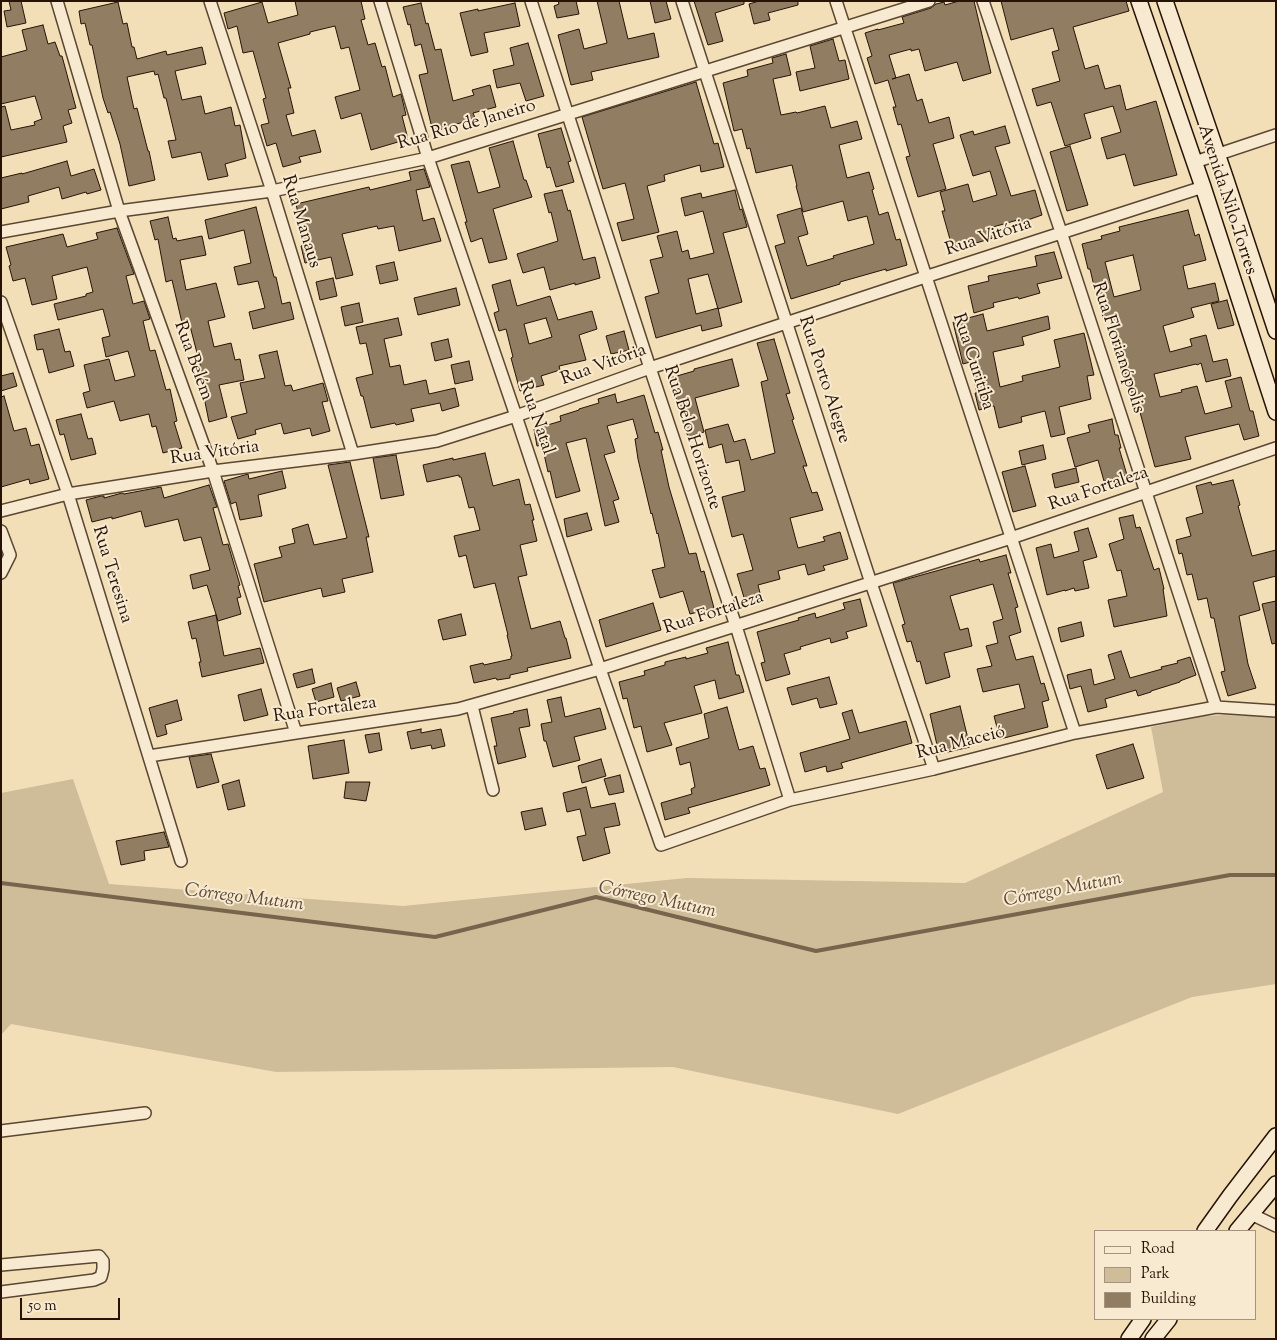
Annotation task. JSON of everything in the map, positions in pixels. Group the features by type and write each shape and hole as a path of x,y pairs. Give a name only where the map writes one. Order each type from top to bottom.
{"main road":[{"name":"Avenida Nilo Torres","path":"1139,1 1204,187 1276,412"},
{"name":"Avenida Nilo Torres","path":"1165,1 1276,331"},
{"path":"1151,39 1174,27"},
{"path":"1178,114 1202,108"},
{"path":"1206,1230 1276,1136"},
{"path":"1238,1230 1276,1184"},
{"path":"1129,1339 1142,1320"},
{"path":"1153,1339 1168,1320"}],"street":[{"name":"Rua Belém","path":"58,1 119,211 213,471 296,733"},
{"name":"Rua Manaus","path":"210,1 272,191 353,454"},
{"name":"Rua Natal","path":"380,1 428,158 661,845"},
{"name":"Rua Belo Horizonte","path":"531,1 736,626 790,800"},
{"name":"Rua Porto Alegre","path":"682,1 871,583 934,769"},
{"name":"Rua Curitiba","path":"836,1 1074,733"},
{"name":"Rua Rio de Janeiro","path":"1,232 119,211 272,191 428,158 929,1"},
{"name":"Rua Florianópolis","path":"983,1 1061,232 1216,707"},
{"path":"1195,162 1276,135"},
{"name":"Rua Vitória","path":"1,511 68,494 213,471 353,454 437,441 516,416 650,368 1061,232 1204,187"},
{"name":"Rua Teresina","path":"1,302 68,494 181,861"},
{"name":"Rua Fortaleza","path":"149,756 458,710 600,668 871,583 1011,538 1276,448"},
{"path":"1,531 10,555 1,573"},
{"path":"472,706 493,790"},
{"name":"Rua Maceió","path":"661,845 790,800 934,769 1074,733 1216,707 1276,711"},
{"path":"1,1131 145,1113"},
{"path":"1251,1214 1276,1226"},
{"path":"1,1265 99,1256 103,1261 101,1277 94,1280 1,1292"}],"green space":[{"path":"1203,716 1276,717 1276,984 1192,997 898,1114 673,1067 276,1072 11,1024 1,1035 1,793 73,779 109,884 403,906 687,878 965,883 1163,792 1151,727"}],"building":[{"path":"9,1 21,1 26,23 7,27 4,11 11,10"},
{"path":"295,1 361,1 365,19 361,20 368,45 375,43 382,67 385,66 393,97 401,94 406,115 402,116 408,139 371,150 361,113 341,119 335,97 360,90 349,47 341,49 335,26 278,43 291,88 288,88 294,113 286,115 292,136 315,130 321,152 299,157 301,162 283,167 276,143 267,146 261,125 269,123 263,99 266,98 253,51 243,53 237,26 228,29 224,13 262,2 268,23 298,15"},
{"path":"558,1 576,1 579,14 557,18 554,6 559,4"},
{"path":"597,1 619,1 628,39 654,33 659,57 591,72 593,80 571,85 558,35 579,29 584,49 607,43"},
{"path":"650,1 666,1 671,19 655,23"},
{"path":"694,1 744,1 744,4 715,13 723,41 708,45"},
{"path":"759,1 798,1 798,5 768,13 770,20 754,24 749,4"},
{"path":"959,1 974,1 991,73 963,81 957,62 925,71 919,49 911,51 911,49 889,55 896,78 909,74 917,101 922,99 929,123 949,117 954,138 933,144 946,189 918,197 906,157 910,156 901,124 898,125 893,107 896,107 888,80 875,84 867,58 872,56 865,33 904,23 902,17 931,8 936,4 944,2 945,5"},
{"path":"1001,1 1126,1 1129,11 1073,27 1085,69 1098,65 1105,89 1120,85 1126,110 1156,101 1177,175 1134,186 1125,154 1107,159 1101,138 1121,132 1113,106 1084,114 1091,138 1065,146 1051,102 1037,106 1032,89 1060,81 1052,52 1059,50 1053,28 1011,40"},
{"path":"118,2 123,24 127,23 132,47 134,47 137,59 166,51 167,55 202,47 206,64 175,71 182,100 201,96 205,114 231,107 235,126 240,125 246,158 225,164 228,176 208,180 201,152 172,158 168,141 176,140 166,98 164,98 158,74 155,75 154,71 127,77 134,109 137,108 149,151 155,180 129,186 120,144 110,112 108,113 103,98 92,45 90,45 85,23 81,24 79,11"},
{"path":"421,3 435,50 441,49 453,101 474,95 472,90 490,85 496,107 473,113 475,118 433,132 419,75 428,73 421,44 415,46 410,24 408,25 403,7"},
{"path":"515,3 520,26 484,33 488,52 471,56 460,13"},
{"path":"43,25 48,44 55,42 60,56 62,56 76,108 68,110 72,123 63,126 67,142 1,157 1,107 5,106 11,130 35,125 34,122 42,119 35,96 1,104 1,57 27,50 22,30"},
{"path":"833,39 839,61 845,60 849,79 800,91 796,72 815,68 810,46"},
{"path":"528,43 544,96 526,101 520,83 497,88 493,70 514,65 510,48"},
{"path":"786,54 791,75 773,79 781,115 825,106 831,128 857,121 862,139 839,145 847,178 869,172 879,215 888,212 896,240 900,239 907,265 840,282 840,284 791,299 775,246 785,243 777,215 801,208 808,234 798,237 807,266 874,244 867,216 848,221 843,201 803,212 792,165 756,173 750,148 747,149 742,129 734,131 723,83 748,76 747,70 773,63 772,58"},
{"path":"696,82 714,144 718,143 724,167 701,172 700,165 664,175 665,181 647,186 659,232 622,241 617,223 634,219 625,183 603,189 582,117"},
{"path":"1005,126 1010,143 995,147 1011,196 1035,190 1042,215 1022,222 1021,219 993,227 996,237 953,250 942,211 945,211 940,192 968,184 973,202 997,195 990,171 973,176 960,135 973,131 974,135"},
{"path":"561,128 571,161 568,162 574,182 556,187 550,167 547,168 538,134"},
{"path":"513,141 524,180 526,180 532,197 493,209 507,259 489,263 482,238 471,242 451,165 469,161 478,193 500,187 489,148"},
{"path":"1070,146 1088,205 1067,211 1050,152"},
{"path":"67,161 71,176 94,169 101,190 62,199 59,187 28,196 29,202 1,209 1,178"},
{"path":"424,169 430,187 416,190 423,221 434,218 441,241 399,251 394,226 378,229 377,226 342,234 353,275 336,279 331,257 305,263 301,246 305,245 296,204 369,187 370,190 411,180 409,172"},
{"path":"562,190 568,211 570,210 583,260 595,257 600,278 550,290 544,267 523,273 517,254 558,241 551,212 549,213 544,194"},
{"path":"735,190 747,227 723,233 742,302 718,309 722,326 702,331 701,325 656,338 645,297 659,293 650,260 663,257 657,236 677,231 682,252 688,250 690,259 714,253 703,211 685,216 681,198 701,193 702,198","holes":["708,274 718,308 696,314 688,279"]},
{"path":"256,207 282,304 290,302 294,319 253,329 249,312 265,308 258,281 238,285 234,267 251,263 244,230 209,239 205,220"},
{"path":"1188,210 1195,236 1199,234 1206,260 1183,266 1188,289 1215,283 1219,301 1191,308 1194,317 1163,326 1170,352 1192,346 1190,339 1206,335 1213,362 1227,359 1231,376 1206,382 1201,363 1154,374 1160,397 1197,386 1205,414 1232,407 1225,381 1241,377 1250,411 1253,411 1259,436 1244,440 1239,424 1185,437 1191,459 1155,467 1138,405 1135,406 1129,380 1127,381 1115,343 1118,342 1110,316 1103,318 1099,298 1097,299 1082,244 1102,239 1101,236 1120,231 1119,227","holes":["1133,255 1141,290 1114,297 1105,262"]},
{"path":"168,217 173,239 176,238 177,241 202,236 206,255 180,260 186,290 216,283 225,317 208,321 214,347 231,343 235,360 240,359 244,380 219,385 227,417 209,422 199,372 202,372 190,326 183,327 172,280 166,282 158,239 155,240 150,221"},
{"path":"117,228 134,274 126,276 133,304 144,301 150,319 143,321 150,351 155,350 166,390 170,389 177,421 174,422 182,448 163,453 156,426 152,427 149,414 120,421 114,401 87,408 83,393 90,391 84,365 109,359 115,381 135,376 128,351 106,357 102,338 110,336 103,309 58,320 54,304 86,296 86,294 93,292 87,267 52,276 57,299 32,305 25,278 13,281 9,266 11,265 6,247 63,234 67,247 98,239 96,233"},
{"path":"1054,252 1062,278 1037,284 1040,293 993,303 994,307 974,313 968,286 989,281 988,276 1037,266 1035,256"},
{"path":"394,262 398,280 380,284 376,266"},
{"path":"333,278 337,296 320,300 316,282"},
{"path":"510,280 517,306 550,296 558,320 592,311 597,329 579,335 586,360 559,366 560,370 541,376 544,385 520,391 511,358 513,357 506,329 499,331 494,313 499,311 492,285","holes":["546,318 552,337 529,344 524,324"]},
{"path":"456,288 460,305 418,315 414,298"},
{"path":"1227,300 1234,325 1218,329 1211,304"},
{"path":"359,303 363,322 345,326 341,307"},
{"path":"983,314 987,331 1048,316 1050,329 1022,337 1024,345 993,352 1000,387 1023,381 1022,376 1060,367 1054,340 1084,333 1094,375 1087,376 1091,399 1059,407 1065,434 1051,437 1045,411 1021,417 1022,422 999,428 994,406 979,410 970,362 963,364 953,322"},
{"path":"398,318 402,335 384,339 390,367 400,365 404,385 426,380 429,394 455,388 459,406 442,411 440,403 411,409 414,421 371,428 363,396 361,396 356,378 373,374 366,343 360,344 356,327"},
{"path":"59,329 65,352 70,351 74,366 49,373 43,349 37,350 34,335"},
{"path":"624,331 629,350 611,354 606,336"},
{"path":"448,339 452,357 435,361 431,343"},
{"path":"774,339 790,393 786,394 794,419 792,420 807,466 803,466 812,493 817,492 823,510 790,518 798,548 825,541 823,537 840,532 848,559 823,566 825,570 808,575 805,564 778,571 780,579 758,585 761,597 745,601 737,574 753,570 743,534 732,537 722,497 745,491 739,460 726,463 722,444 709,448 705,430 728,424 734,442 745,439 751,460 775,453 761,382 768,380 757,343"},
{"path":"277,351 285,386 291,385 293,391 323,383 328,401 322,402 330,431 312,436 310,428 284,434 281,423 255,430 256,434 238,439 231,417 247,413 240,383 265,378 259,355"},
{"path":"732,359 739,386 695,398 704,432 688,437 670,378 694,371 694,369"},
{"path":"469,361 473,380 455,384 451,365"},
{"path":"13,373 17,386 1,391 1,376"},
{"path":"615,394 617,403 644,395 655,433 658,432 669,487 689,554 696,553 701,572 704,571 714,608 690,614 683,591 660,598 652,570 665,567 638,459 635,439 638,438 633,419 607,426 615,452 604,455 619,499 613,501 619,522 605,526 586,438 566,443 580,491 556,498 542,445 537,446 534,429 561,421 560,416 599,403 598,399"},
{"path":"4,396 14,431 26,428 31,446 39,444 49,479 30,484 29,479 1,487 1,397"},
{"path":"81,414 88,439 92,438 96,454 71,460 64,434 60,435 56,420"},
{"path":"1112,419 1115,435 1118,435 1121,448 1119,448 1127,475 1104,481 1098,460 1075,467 1067,438 1090,432 1088,425"},
{"path":"1043,445 1046,459 1022,465 1019,451"},
{"path":"485,453 493,486 519,479 525,505 530,504 537,541 520,545 527,575 518,577 531,629 560,621 571,658 527,668 528,671 510,675 510,678 497,680 496,678 474,683 470,666 511,659 508,635 495,583 474,588 466,555 459,557 454,536 480,530 474,507 469,508 461,477 459,475 427,482 423,465"},
{"path":"396,455 404,495 381,499 373,458"},
{"path":"350,462 369,537 366,537 373,572 342,579 345,592 323,597 321,588 264,602 254,564 282,557 279,547 295,543 292,529 308,524 314,545 347,538 328,465"},
{"path":"1025,466 1036,506 1013,512 1002,472"},
{"path":"1076,468 1079,482 1055,488 1052,474"},
{"path":"282,471 286,488 258,495 262,516 240,520 236,502 231,504 224,481 248,474 249,479"},
{"path":"1233,480 1252,556 1276,550 1276,576 1253,582 1260,610 1239,616 1248,664 1256,688 1228,696 1221,672 1225,671 1214,618 1211,618 1207,598 1198,600 1192,574 1187,575 1182,553 1179,554 1176,540 1191,536 1186,518 1203,513 1196,486 1211,482 1212,485"},
{"path":"209,485 217,507 213,508 223,545 228,544 240,585 238,586 241,597 237,598 241,614 218,621 207,585 193,589 190,575 210,570 201,537 184,541 178,519 145,527 141,511 92,522 86,500 161,487 164,498"},
{"path":"587,513 592,530 567,537 564,519"},
{"path":"1133,515 1136,528 1140,527 1154,570 1159,568 1167,616 1114,627 1108,600 1127,596 1121,570 1117,571 1109,544 1124,539 1119,518"},
{"path":"1088,528 1097,557 1083,561 1089,588 1075,591 1074,588 1047,595 1036,548 1051,544 1054,558 1079,551 1074,532"},
{"path":"1006,555 1011,573 1008,573 1018,607 1015,608 1021,632 1009,636 1016,660 1033,656 1041,684 1044,683 1049,700 1042,702 1048,727 1000,739 994,716 1025,708 1019,684 983,692 977,669 992,666 986,646 998,643 993,622 1003,619 993,584 950,596 960,630 968,628 972,646 944,653 950,677 926,684 920,661 917,662 911,641 907,642 902,625 905,624 893,583 979,559 980,562"},
{"path":"860,599 867,626 846,632 848,638 831,643 830,638 784,654 790,674 766,681 761,663 765,662 757,632 799,620 798,618 815,613 816,618 845,609 843,603"},
{"path":"1276,601 1276,643 1272,644 1262,604"},
{"path":"653,603 661,630 606,647 599,620"},
{"path":"461,614 466,635 443,640 438,620"},
{"path":"216,615 224,656 260,648 264,663 202,677 196,638 192,639 188,622"},
{"path":"1081,622 1084,636 1061,642 1058,628"},
{"path":"728,642 736,675 739,675 744,692 719,699 715,680 694,686 702,713 664,723 672,745 647,752 641,726 634,728 627,698 623,699 619,682 645,675 644,671 665,665 665,662 708,653 706,648"},
{"path":"1121,651 1130,678 1162,669 1161,667 1178,663 1177,661 1190,657 1196,675 1138,696 1136,690 1105,699 1107,707 1088,712 1081,686 1070,689 1067,675 1091,669 1094,685 1115,679 1108,655"},
{"path":"312,669 315,683 297,688 293,674"},
{"path":"829,677 837,704 820,708 817,698 792,705 787,688"},
{"path":"356,682 360,696 341,701 337,688"},
{"path":"331,683 334,697 316,702 312,689"},
{"path":"261,689 268,715 244,721 238,695"},
{"path":"561,697 565,717 600,708 606,729 574,737 580,760 553,767 546,741 544,741 541,724 552,722 547,700"},
{"path":"177,700 182,720 165,725 167,734 157,737 149,708"},
{"path":"960,706 970,747 939,754 930,714"},
{"path":"727,707 739,750 753,746 760,769 765,768 770,785 688,808 690,813 665,820 661,803 692,794 691,789 695,787 690,762 680,765 676,748 709,738 704,714"},
{"path":"527,709 530,726 519,728 526,757 498,764 494,746 497,746 491,718"},
{"path":"852,710 859,733 906,721 912,743 841,763 843,768 827,772 826,766 805,772 800,753 850,739 842,713"},
{"path":"421,729 421,733 441,729 445,746 432,749 431,745 411,749 407,732"},
{"path":"379,733 382,750 369,753 365,735"},
{"path":"344,740 349,773 313,779 308,746"},
{"path":"1133,744 1144,778 1107,789 1096,755"},
{"path":"211,754 219,782 197,788 189,757"},
{"path":"601,759 606,776 582,783 578,766"},
{"path":"620,775 624,792 609,795 604,779"},
{"path":"239,780 245,806 228,810 222,785"},
{"path":"346,782 370,782 366,801 344,798"},
{"path":"586,787 591,808 615,803 620,825 604,828 610,853 583,861 577,837 586,835 580,809 567,812 563,793"},
{"path":"542,808 546,825 525,830 521,812"},
{"path":"164,832 169,847 144,851 145,860 121,865 116,841"}],"waterway":[{"name":"Córrego Mutum","path":"1,883 435,937 596,897 816,951 1230,875 1276,875"}]}
